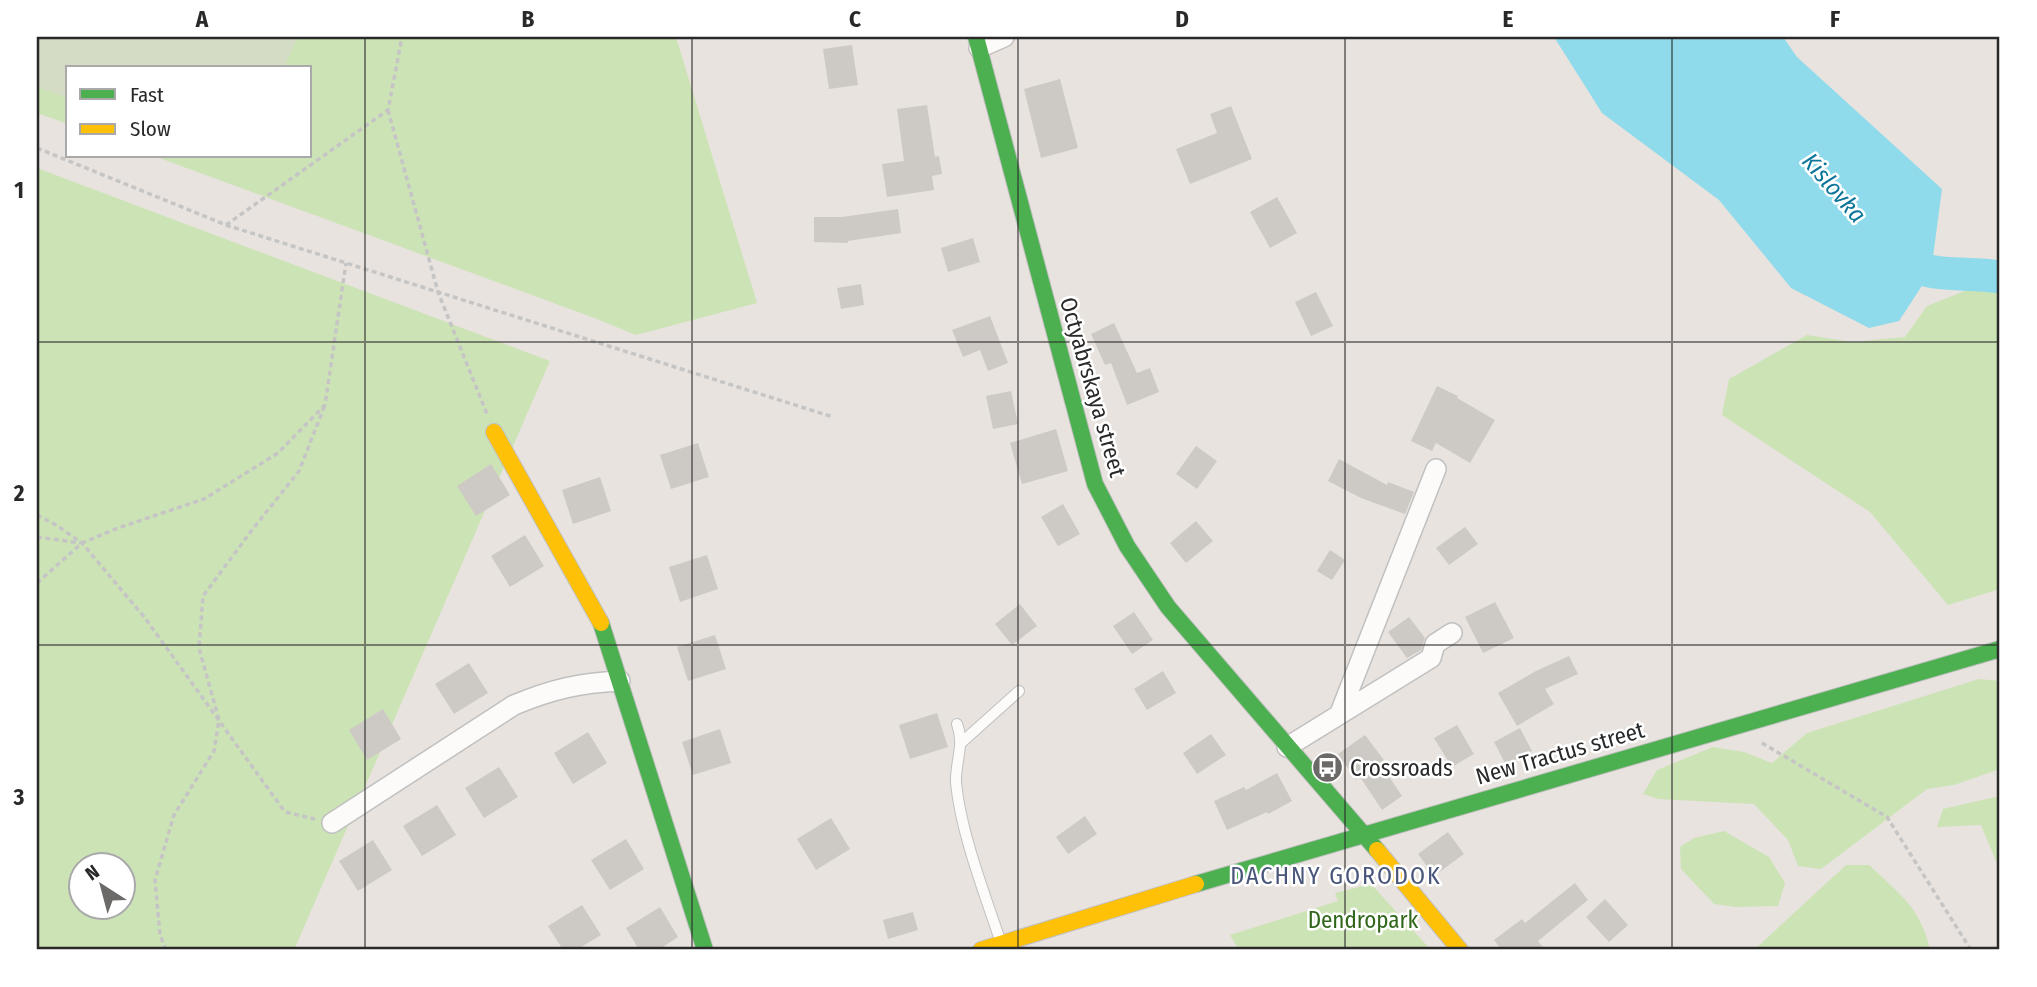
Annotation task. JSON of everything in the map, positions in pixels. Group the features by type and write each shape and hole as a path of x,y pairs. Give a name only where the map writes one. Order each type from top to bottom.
{"street":[{"path":"977,42 1004,37"},
{"name":"Octyabrskaya street","path":"977,42 1095,484 1126,546 1168,607 1460,950"},
{"path":"494,432 606,630 705,950"},
{"path":"1340,713 1436,469"},
{"path":"1287,747 1431,658 1435,644 1452,633"},
{"name":"New Tractus street","path":"981,950 1364,834 1996,650"},
{"path":"332,823 514,705 546,692 583,683 620,681"}],"lane":[{"path":"961,743 1019,691"},
{"path":"957,724 962,736 956,781 963,817 1001,944"}],"path":[{"path":"402,37 388,110 438,292 494,432"},
{"path":"226,225 388,110"},
{"path":"37,148 226,225 833,416"},
{"path":"166,950 160,935 155,880 174,815 214,751 219,720 199,648 203,596 299,471 325,405 346,262"},
{"path":"37,583 82,543 204,499 278,453 325,405"},
{"path":"37,515 82,543 145,618 285,812 332,823"},
{"path":"37,537 82,543"},
{"path":"1756,719 1761,743 1887,817 1971,950"}],"green space":[{"path":"37,37 676,37 757,303 636,335 159,158 312,158 312,66 66,66 66,123 37,113"},
{"path":"37,37 298,37 285,66 66,66 66,97 37,87"},
{"path":"37,168 550,361 294,950 37,950"},
{"path":"1992,280 2000,289 2000,589 1948,605 1870,512 1722,415 1729,379 1807,335 1852,342 1905,337 1927,306"},
{"path":"1979,679 2000,681 2000,769 1954,785 1927,789 1821,869 1798,866 1788,840 1754,804 1658,799 1643,794 1657,770 1713,747 1744,752 1772,763 1807,733"},
{"path":"2000,796 2000,862 1996,861 1981,825 1937,827 1943,809"},
{"path":"1724,831 1769,857 1785,883 1778,906 1736,907 1714,904 1681,869 1680,847 1694,838"},
{"path":"1846,865 1869,865 1899,893 1921,923 1930,950 1754,950"},
{"name":"Dendropark","path":"1371,884 1431,950 1239,950 1230,935 1338,901 1335,893"}],"water":[{"path":"1554,37 1783,37 1797,57 1942,189 1931,272 1899,321 1869,328 1791,288 1719,200 1602,113"}],"building":[{"path":"852,45 858,85 829,89 823,49"},
{"path":"1060,79 1078,148 1041,158 1024,89"},
{"path":"927,105 935,157 939,156 942,174 932,176 934,190 887,197 882,164 904,161 897,109"},
{"path":"1231,106 1252,159 1190,184 1176,149 1217,133 1210,114"},
{"path":"1277,197 1297,233 1270,248 1250,212"},
{"path":"898,209 901,233 848,243 814,242 814,217 842,217"},
{"path":"973,238 980,262 948,272 941,248"},
{"path":"861,284 864,305 841,309 837,288"},
{"path":"1316,292 1333,326 1311,336 1295,302"},
{"path":"990,316 1008,363 988,371 980,350 963,357 952,330"},
{"path":"1114,323 1137,373 1150,368 1159,392 1127,405 1111,363 1105,365 1091,334"},
{"path":"1437,386 1495,420 1470,463 1436,443 1432,451 1411,441"},
{"path":"1011,391 1018,424 993,429 986,396"},
{"path":"1056,429 1068,471 1022,484 1010,443"},
{"path":"698,443 709,477 671,489 660,455"},
{"path":"1196,446 1217,461 1197,489 1176,474"},
{"path":"1339,459 1387,485 1388,482 1414,492 1405,514 1361,498 1328,481"},
{"path":"491,464 510,495 476,516 457,486"},
{"path":"600,477 611,511 573,524 562,490"},
{"path":"1063,504 1080,534 1058,546 1041,517"},
{"path":"1196,521 1213,541 1186,563 1170,543"},
{"path":"1465,527 1478,544 1449,565 1436,548"},
{"path":"525,535 544,566 510,587 491,556"},
{"path":"1330,550 1345,560 1332,580 1317,571"},
{"path":"707,555 718,589 680,602 669,567"},
{"path":"1495,602 1514,638 1483,653 1465,617"},
{"path":"1020,604 1037,626 1012,645 995,624"},
{"path":"1134,612 1153,640 1132,654 1113,626"},
{"path":"1409,617 1425,638 1421,650 1407,658 1388,632"},
{"path":"715,635 726,669 688,681 677,647"},
{"path":"1569,656 1578,674 1545,689 1554,704 1517,726 1498,693"},
{"path":"469,663 488,693 454,714 435,684"},
{"path":"1163,671 1176,693 1147,710 1134,689"},
{"path":"383,709 401,739 367,760 349,730"},
{"path":"937,713 948,747 910,759 899,725"},
{"path":"1457,725 1474,754 1452,767 1434,738"},
{"path":"1520,728 1532,751 1506,765 1494,742"},
{"path":"720,729 731,763 693,775 682,742"},
{"path":"588,732 607,763 573,784 554,753"},
{"path":"1211,734 1226,755 1197,774 1183,753"},
{"path":"1365,735 1384,760 1380,763 1402,796 1382,810 1360,777 1356,780 1338,754"},
{"path":"499,767 518,797 484,818 465,788"},
{"path":"1277,773 1292,801 1227,830 1214,801 1244,787 1246,790"},
{"path":"437,805 456,835 422,856 403,826"},
{"path":"1085,816 1097,834 1068,854 1056,837"},
{"path":"831,818 850,849 816,870 797,839"},
{"path":"1448,832 1464,854 1434,876 1418,854"},
{"path":"626,839 644,869 610,890 591,860"},
{"path":"373,840 392,870 358,891 339,861"},
{"path":"1575,883 1588,900 1538,941 1545,950 1502,950 1494,940 1522,919 1525,923"},
{"path":"1605,899 1628,925 1609,942 1586,917"},
{"path":"582,905 601,935 576,950 563,950 548,926"},
{"path":"660,907 678,937 658,950 639,950 626,928"},
{"path":"913,912 918,930 888,939 883,920"}],"waterway":[{"name":"Kislovka","path":"1894,253 1906,262 1931,271 2000,277"}],"traffic: fast":[{"path":"976,37 1095,484 1127,546 1168,607 1377,850"},
{"path":"601,623 705,950"},
{"path":"1196,884 2000,649"}],"traffic: slow":[{"path":"494,432 601,623"},
{"path":"1377,850 1460,950"},
{"path":"981,950 1196,884"}],"place":[{"name":"Crossroads","path":"1327,768"}],"district":[{"name":"DACHNY GORODOK","path":"1336,876"}]}
